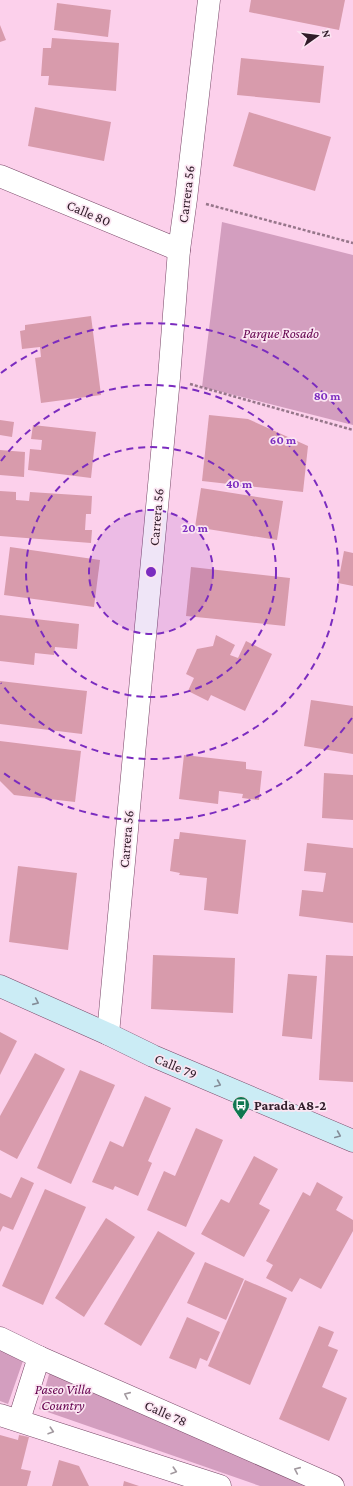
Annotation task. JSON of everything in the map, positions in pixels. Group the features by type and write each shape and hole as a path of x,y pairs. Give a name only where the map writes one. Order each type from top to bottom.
{"street":[{"name":"Carrera 56","path":"108,1034 169,378 178,250 186,199 209,0"},
{"name":"Calle 80","path":"0,176 178,250"},
{"name":"Calle 79","path":"0,986 108,1034 153,1056 353,1142"},
{"name":"Calle 78","path":"0,1338 39,1357 333,1486"},
{"path":"39,1357 9,1418 220,1486"}],"path":[{"path":"186,199 353,242"},
{"path":"169,378 353,430"}],"green space":[{"name":"Parque Rosado","path":"222,222 353,255 353,425 202,387"},
{"name":"Paseo Villa Country","path":"0,1348 24,1358 8,1404 0,1401"},
{"name":"Paseo Villa Country","path":"50,1371 319,1486 260,1486 39,1409"}],"building":[{"path":"251,0 345,0 339,30 249,12"},
{"path":"57,3 111,10 108,37 54,30"},
{"path":"0,25 6,40 0,42"},
{"path":"52,38 119,43 116,91 48,85 49,76 41,76 43,48 51,48"},
{"path":"241,58 324,66 320,103 237,95"},
{"path":"35,107 111,122 104,161 28,146"},
{"path":"249,112 331,137 315,191 233,166"},
{"path":"91,316 101,395 41,403 35,358 41,357 40,347 22,349 20,331 25,330 25,325"},
{"path":"209,415 248,419 308,446 303,492 202,481"},
{"path":"0,420 14,422 12,437 0,435"},
{"path":"33,425 96,432 91,478 28,470 30,449 41,450 42,440 31,439"},
{"path":"0,450 25,452 24,477 0,475"},
{"path":"201,488 283,501 277,540 195,527"},
{"path":"0,491 16,492 16,500 29,501 30,492 92,496 91,514 86,514 85,530 92,530 91,543 0,536"},
{"path":"10,547 100,560 94,607 4,595"},
{"path":"344,551 353,553 353,586 338,583"},
{"path":"191,567 290,578 285,626 186,616"},
{"path":"0,615 79,624 77,649 55,647 54,655 35,653 34,665 0,661"},
{"path":"216,635 235,645 230,655 238,658 246,641 272,654 245,711 211,695 208,701 188,691 194,678 186,674 197,649 213,646"},
{"path":"0,681 87,691 82,734 0,724"},
{"path":"311,700 353,706 353,754 304,746"},
{"path":"0,741 81,751 75,802 14,795 0,781"},
{"path":"184,755 246,762 246,769 262,771 259,800 242,798 243,794 219,791 218,804 179,799"},
{"path":"324,773 353,775 353,820 322,818"},
{"path":"180,832 246,840 238,914 204,910 207,878 179,875 180,873 170,871 174,839 179,839"},
{"path":"307,843 353,848 353,923 299,916 302,890 323,892 326,873 304,871"},
{"path":"18,866 77,873 68,950 9,942"},
{"path":"153,955 235,958 233,1013 151,1009"},
{"path":"326,955 353,956 353,1082 319,1080"},
{"path":"288,974 317,976 312,1039 282,1036"},
{"path":"0,1032 17,1041 0,1075"},
{"path":"35,1053 65,1069 17,1159 0,1150 0,1116"},
{"path":"80,1070 115,1085 71,1184 37,1168"},
{"path":"145,1096 171,1108 148,1161 152,1163 138,1196 115,1186 113,1190 92,1182 110,1141 123,1147"},
{"path":"196,1128 223,1140 186,1227 147,1210 164,1171 175,1176"},
{"path":"254,1156 278,1169 259,1204 270,1210 244,1257 201,1234 221,1199 229,1203"},
{"path":"21,1177 34,1183 13,1230 3,1226 0,1232 0,1193 11,1198"},
{"path":"317,1182 343,1197 336,1210 353,1220 353,1231 321,1289 300,1278 292,1292 266,1278 273,1265 266,1261 303,1192 310,1196"},
{"path":"45,1189 86,1207 43,1305 2,1286"},
{"path":"106,1218 135,1237 84,1317 55,1298"},
{"path":"158,1231 195,1253 141,1346 104,1324"},
{"path":"205,1262 244,1279 226,1320 187,1303"},
{"path":"245,1280 287,1298 250,1385 208,1366"},
{"path":"187,1317 220,1332 207,1361 200,1358 196,1369 169,1358"},
{"path":"319,1326 334,1332 328,1346 338,1350 322,1387 347,1398 329,1441 279,1419"},
{"path":"0,1435 18,1440 19,1435 29,1437 21,1469 31,1471 27,1486 0,1486"},
{"path":"59,1460 79,1466 89,1486 52,1486"},
{"path":"124,1481 139,1486 123,1486"}],"place":[{"name":"Parada A8-2","path":"241,1120"}]}
